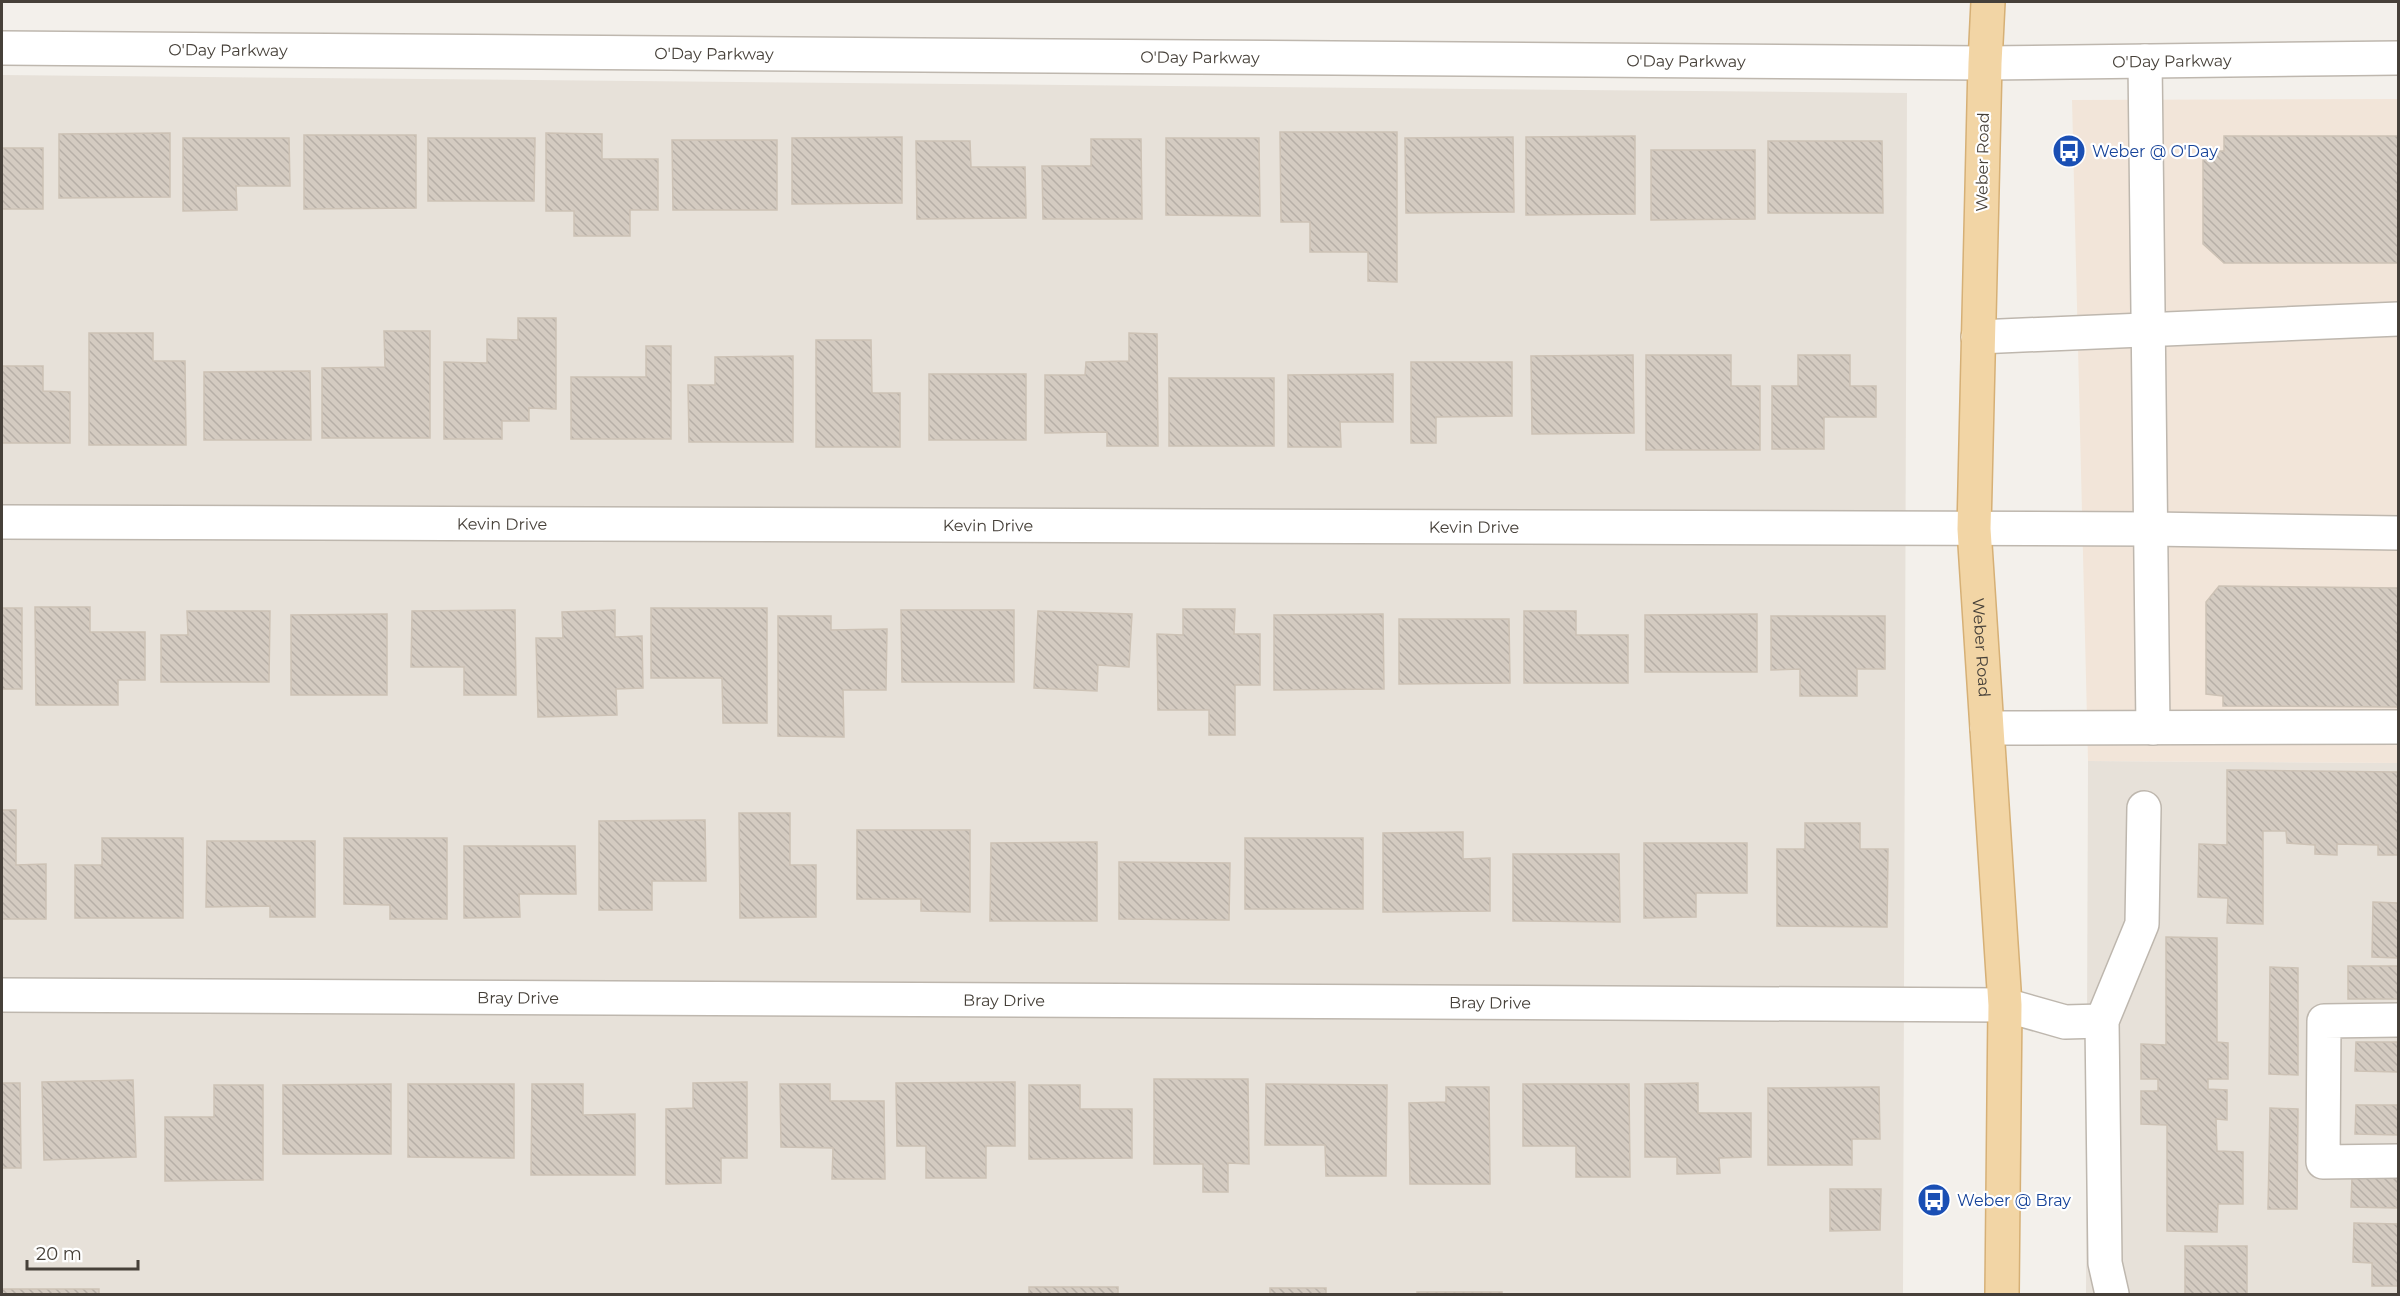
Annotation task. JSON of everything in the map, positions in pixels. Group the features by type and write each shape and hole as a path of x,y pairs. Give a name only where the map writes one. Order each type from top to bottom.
{"main road":[{"name":"Weber Road","path":"1988,2 1984,63 1974,529 2005,1005 2001,1294"}],"street":[{"name":"O'Day Parkway","path":"2,48 1984,63 2398,58"},
{"path":"2145,61 2153,728"},
{"path":"1978,337 2398,319"},
{"name":"Kevin Drive","path":"2,522 2152,529 2398,533"},
{"path":"1987,728 2398,727"},
{"path":"2112,1294 2105,1263 2102,1021 2142,924 2145,808"},
{"name":"Bray Drive","path":"2,995 2005,1005 2065,1022 2102,1021"},
{"path":"2398,1020 2324,1021 2323,1162 2398,1161"}],"shaded area":[{"path":"2,75 1907,93 1903,1294 2,1294"},
{"path":"2398,99 2398,763 2088,761 2072,100"},
{"path":"2088,761 2398,763 2398,1294 2086,1294"}],"building":[{"path":"1280,132 1397,132 1397,282 1368,281 1368,252 1310,252 1310,222 1281,222"},
{"path":"170,133 170,197 59,198 59,134"},
{"path":"546,133 602,134 602,159 658,159 658,210 630,210 630,236 574,236 574,211 546,211"},
{"path":"304,135 416,135 416,208 304,209"},
{"path":"1635,136 1635,214 1526,215 1526,137"},
{"path":"2224,136 2398,136 2398,263 2224,263 2203,244 2203,151 2224,151"},
{"path":"902,137 902,203 792,204 792,138"},
{"path":"1513,137 1514,212 1406,213 1405,138"},
{"path":"183,138 289,138 290,186 236,186 237,210 183,211"},
{"path":"428,138 535,138 534,201 428,201"},
{"path":"1166,138 1259,138 1260,216 1166,215"},
{"path":"1091,139 1141,139 1142,219 1043,219 1042,166 1091,166"},
{"path":"672,140 777,140 777,210 673,210"},
{"path":"916,141 970,141 971,167 1025,167 1026,218 917,219"},
{"path":"1768,141 1882,141 1883,213 1768,213"},
{"path":"2,148 43,148 43,209 2,209"},
{"path":"1651,150 1755,150 1755,219 1651,220"},
{"path":"518,318 556,318 556,409 529,408 529,421 502,421 502,439 444,439 444,362 487,363 487,339 518,340"},
{"path":"384,331 430,331 430,438 322,438 322,368 385,367"},
{"path":"89,333 153,333 153,361 185,361 186,445 89,445"},
{"path":"1129,333 1157,334 1158,446 1107,446 1107,432 1045,433 1045,375 1085,375 1086,362 1129,361"},
{"path":"816,340 871,340 872,393 900,393 900,447 816,447"},
{"path":"646,346 671,346 671,439 571,439 571,377 646,377"},
{"path":"1633,355 1634,433 1532,434 1531,356"},
{"path":"1646,355 1731,355 1731,386 1760,386 1760,450 1646,450"},
{"path":"1798,355 1850,355 1850,386 1876,386 1876,417 1824,417 1824,449 1772,449 1772,386 1798,386"},
{"path":"793,356 793,442 689,442 688,385 715,385 715,357"},
{"path":"1411,362 1512,362 1512,416 1436,417 1436,443 1411,443"},
{"path":"2,366 43,366 43,391 70,392 70,443 2,443"},
{"path":"310,371 311,440 204,440 204,372"},
{"path":"929,374 1026,374 1026,440 929,440"},
{"path":"1393,374 1393,422 1340,422 1341,447 1288,447 1288,375"},
{"path":"1169,378 1274,378 1274,446 1169,446"},
{"path":"2219,586 2398,588 2398,707 2223,706 2223,696 2206,694 2206,602"},
{"path":"35,607 90,607 90,632 145,632 145,680 118,680 118,705 36,705"},
{"path":"2,608 22,608 22,689 2,689"},
{"path":"651,608 767,608 767,723 723,723 722,678 651,678"},
{"path":"1183,609 1235,609 1234,634 1260,634 1260,685 1235,685 1235,735 1209,735 1209,710 1158,710 1157,634 1183,635"},
{"path":"515,610 516,695 464,695 464,667 411,667 412,611"},
{"path":"615,610 615,637 642,636 643,688 616,689 617,715 538,717 536,638 563,638 562,612"},
{"path":"901,610 1014,610 1014,682 902,682"},
{"path":"187,611 270,611 269,682 161,682 161,635 188,635"},
{"path":"1038,611 1132,614 1129,667 1098,665 1097,691 1034,688"},
{"path":"1524,611 1576,611 1576,635 1628,635 1628,683 1524,683"},
{"path":"387,614 387,695 291,695 291,615"},
{"path":"1383,614 1384,689 1274,690 1274,615"},
{"path":"1757,614 1757,672 1645,672 1645,615"},
{"path":"778,616 831,616 831,630 887,629 886,690 843,690 844,737 778,736"},
{"path":"1771,616 1885,616 1885,669 1857,669 1857,696 1800,696 1800,669 1771,670"},
{"path":"1399,619 1509,619 1510,683 1399,684"},
{"path":"2227,770 2398,772 2398,855 2378,855 2378,845 2337,844 2337,855 2315,854 2315,845 2287,843 2286,831 2263,831 2263,924 2227,923 2228,898 2198,897 2199,844 2227,845"},
{"path":"2,810 16,810 16,865 46,864 46,919 2,919"},
{"path":"739,813 790,813 790,865 816,865 816,917 740,918"},
{"path":"705,820 706,881 652,881 652,910 599,910 599,821"},
{"path":"1805,823 1860,823 1860,849 1888,849 1887,927 1777,926 1777,849 1805,849"},
{"path":"857,830 970,830 970,912 921,911 921,899 857,899"},
{"path":"1463,832 1463,859 1490,858 1490,911 1383,912 1383,833"},
{"path":"102,838 183,838 183,918 75,918 75,865 102,865"},
{"path":"344,838 447,838 447,919 390,919 390,905 344,904"},
{"path":"1245,838 1363,838 1363,909 1245,909"},
{"path":"207,841 315,841 315,917 270,917 270,906 206,907"},
{"path":"1097,842 1097,921 990,921 991,843"},
{"path":"1644,843 1747,843 1747,893 1696,893 1696,917 1644,918"},
{"path":"464,846 575,846 576,894 519,894 520,917 464,918"},
{"path":"1513,854 1619,854 1620,922 1513,921"},
{"path":"1119,862 1230,863 1229,920 1119,919"},
{"path":"2373,902 2398,903 2398,958 2372,957"},
{"path":"2166,937 2217,938 2217,1042 2228,1043 2228,1079 2208,1079 2208,1089 2227,1090 2227,1120 2216,1119 2217,1151 2243,1152 2243,1204 2218,1204 2217,1232 2167,1231 2167,1125 2141,1124 2141,1091 2158,1091 2158,1079 2141,1079 2141,1044 2166,1045"},
{"path":"2348,966 2398,966 2398,999 2348,999"},
{"path":"2270,967 2298,968 2298,1075 2269,1074"},
{"path":"2356,1042 2398,1042 2398,1072 2355,1071"},
{"path":"1154,1079 1248,1079 1249,1164 1228,1163 1228,1192 1203,1192 1203,1164 1154,1164"},
{"path":"133,1080 136,1157 44,1160 42,1082"},
{"path":"747,1082 747,1158 721,1158 721,1183 666,1184 666,1109 693,1108 693,1083"},
{"path":"1015,1082 1015,1146 986,1146 986,1178 926,1178 926,1146 897,1146 896,1083"},
{"path":"2,1083 20,1083 21,1168 2,1168"},
{"path":"1698,1083 1698,1113 1751,1113 1751,1157 1719,1158 1720,1173 1677,1174 1677,1157 1645,1157 1645,1084"},
{"path":"391,1084 391,1154 283,1154 283,1085"},
{"path":"408,1084 514,1084 514,1158 408,1157"},
{"path":"532,1084 583,1084 583,1115 635,1114 635,1175 531,1175"},
{"path":"780,1084 830,1084 830,1101 884,1101 885,1179 832,1179 833,1148 781,1147"},
{"path":"1266,1084 1387,1085 1386,1176 1326,1176 1325,1145 1265,1145"},
{"path":"1523,1084 1629,1084 1630,1177 1576,1177 1576,1146 1523,1146"},
{"path":"214,1085 263,1085 263,1180 165,1181 165,1117 214,1117"},
{"path":"1029,1085 1080,1085 1080,1109 1132,1109 1132,1158 1029,1159"},
{"path":"1446,1087 1489,1087 1490,1184 1410,1184 1409,1103 1446,1102"},
{"path":"1879,1087 1880,1139 1852,1139 1852,1165 1768,1165 1768,1088"},
{"path":"2356,1105 2398,1105 2398,1135 2355,1134"},
{"path":"2270,1108 2298,1109 2297,1209 2268,1209"},
{"path":"2352,1177 2398,1178 2398,1208 2351,1207"},
{"path":"1830,1189 1881,1189 1880,1230 1830,1231"},
{"path":"2354,1223 2398,1224 2398,1286 2372,1286 2372,1263 2353,1262"},
{"path":"2185,1246 2247,1246 2247,1294 2185,1294"},
{"path":"1029,1287 1118,1287 1118,1294 1029,1294"},
{"path":"1270,1288 1326,1288 1326,1294 1270,1294"},
{"path":"2,1289 99,1289 99,1294 2,1294"},
{"path":"1417,1292 1502,1292 1502,1294 1417,1294"}],"place":[{"name":"Weber @ O'Day","path":"2069,151"},
{"name":"Weber @ Bray","path":"1934,1200"}]}
